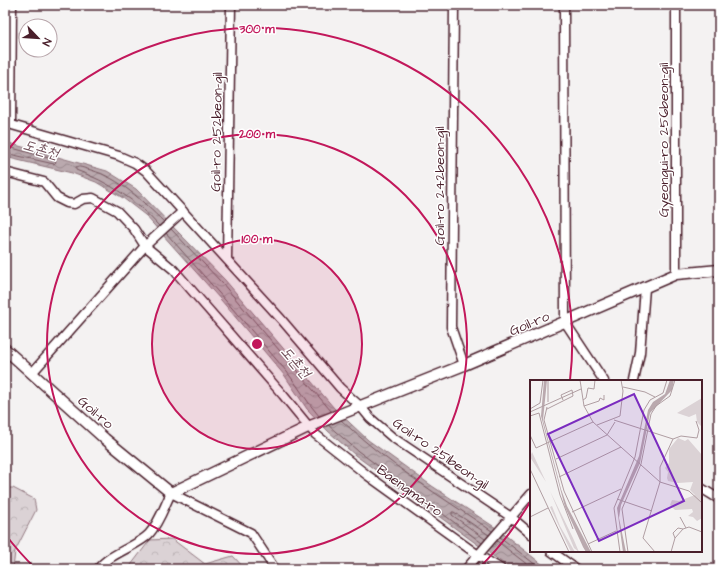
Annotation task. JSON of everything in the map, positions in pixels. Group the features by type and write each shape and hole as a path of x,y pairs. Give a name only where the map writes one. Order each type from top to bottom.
{"street":[{"path":"12,5 8,124 119,156 135,163 146,171 227,259 356,408"},
{"name":"Goil-ro 252beon-gil","path":"227,259 231,5"},
{"name":"Goil-ro 242beon-gil","path":"454,5 451,327 464,366"},
{"path":"564,5 565,322 603,380"},
{"name":"Gyeongui-ro 256beon-gil","path":"676,5 676,274"},
{"name":"Baengma-ro","path":"5,172 44,182 57,198 67,203 74,204 83,199 93,198 117,210 147,244 174,270 283,395 312,425 315,434 367,475 501,569"},
{"path":"32,373 147,244 183,211"},
{"name":"Goil-ro","path":"312,425 464,366 676,274 719,270"},
{"path":"634,380 640,353 645,288"},
{"name":"Goil-ro","path":"5,349 105,439 171,493 251,533 275,569"},
{"name":"Goil-ro 251beon-gil","path":"356,408 392,437 511,516 530,533"},
{"path":"98,569 123,550 148,535 158,520 171,493 312,425"},
{"path":"702,489 719,499"},
{"path":"466,569 530,495"},
{"path":"552,552 576,569"}],"green space":[{"path":"5,488 13,488 34,499 36,510 15,551 13,569 5,569"},
{"path":"172,539 205,564 233,556 245,569 128,569 150,540"}],"water":[{"path":"5,142 107,171 136,189 225,280 334,408 368,440 432,486 496,528 548,569 511,569 355,455 328,431 307,409 285,376 221,300 145,215 123,198 96,182 72,173 5,157"}],"water label":[{"name":"도촌천","path":"41,149"},
{"name":"도촌천","path":"296,362"}]}
